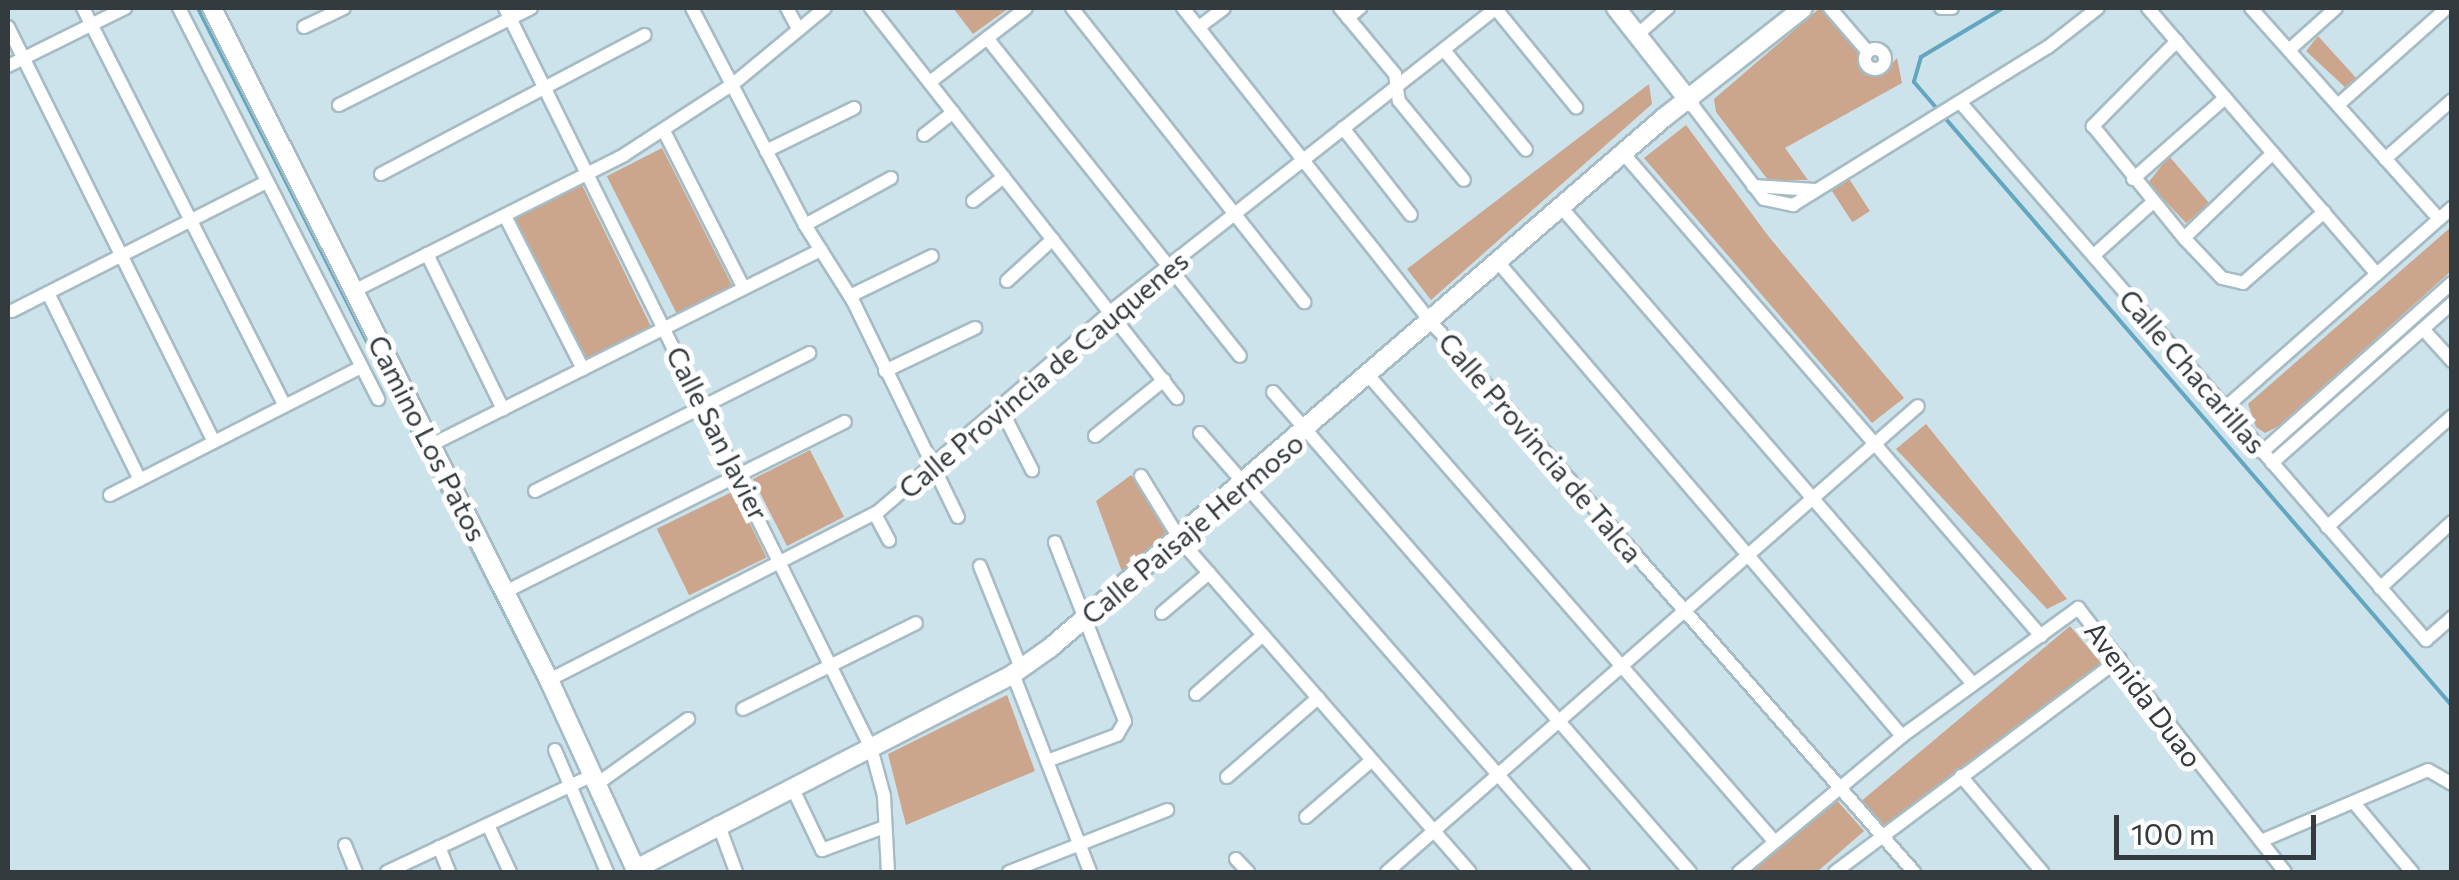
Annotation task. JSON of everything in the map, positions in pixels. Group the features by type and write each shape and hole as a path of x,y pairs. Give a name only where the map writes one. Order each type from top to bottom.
{"street":[{"path":"84,8 285,406"},
{"path":"8,66 125,8"},
{"name":"Camino Los Patos","path":"179,8 378,399"},
{"name":"Camino Los Patos","path":"212,8 506,592 636,871"},
{"path":"304,27 344,8"},
{"path":"339,105 508,13 532,8"},
{"path":"692,8 805,225 850,296 958,517"},
{"path":"786,8 798,30"},
{"path":"354,291 588,174 664,131 732,84 825,8"},
{"path":"871,8 1178,398"},
{"path":"930,82 1026,8"},
{"path":"1072,8 1304,302"},
{"name":"Calle Provincia de Talca","path":"1184,8 1431,322 1914,872"},
{"path":"1199,27 1224,8"},
{"path":"1360,8 1344,12 1395,74 1399,101 1464,180"},
{"path":"1496,8 1576,107"},
{"name":"Calle Provincia de Cauquenes","path":"549,680 875,514 1110,312 1496,8"},
{"path":"1616,8 1753,186 1815,190 1933,120 2098,8"},
{"path":"1638,34 1668,8"},
{"name":"Calle Paisaje Hermoso","path":"636,871 718,824 1017,671 1181,540 1623,153 1803,8"},
{"path":"1830,8 1868,52"},
{"path":"1941,8 1952,8"},
{"path":"2148,8 2378,274"},
{"path":"2251,8 2439,219"},
{"path":"2289,50 2336,8"},
{"path":"2338,105 2448,8"},
{"name":"Calle San Javier","path":"508,13 835,668 871,748 885,827 888,872"},
{"path":"8,27 214,442"},
{"path":"381,174 645,35"},
{"path":"988,38 1240,356"},
{"path":"2177,41 2094,121 2094,132 2153,202 2184,238 2236,284 2324,212"},
{"path":"1444,50 1526,150"},
{"path":"2133,178 2225,98"},
{"path":"2386,159 2452,100"},
{"name":"Calle Chacarillas","path":"1955,105 2094,256 2426,640 2452,617"},
{"path":"766,151 854,108"},
{"path":"924,135 953,112"},
{"path":"1344,128 1411,215"},
{"path":"664,131 743,287"},
{"path":"1623,153 2041,636 1902,736 1738,872"},
{"path":"2184,238 2273,153"},
{"path":"973,201 1004,177"},
{"path":"805,225 891,178"},
{"path":"12,311 266,182"},
{"path":"2094,256 2153,202"},
{"path":"1561,207 1973,684"},
{"path":"2225,408 2452,208"},
{"path":"505,216 583,369"},
{"path":"1007,281 1053,239"},
{"path":"432,445 821,250"},
{"path":"428,254 503,409"},
{"path":"850,296 932,256"},
{"path":"1498,262 1902,736"},
{"path":"2262,452 2452,283"},
{"path":"48,293 140,480"},
{"path":"2272,463 2452,303"},
{"path":"885,371 974,328"},
{"path":"2422,329 2452,361"},
{"path":"535,491 808,352"},
{"path":"110,495 361,367"},
{"path":"1369,376 1774,841"},
{"path":"1095,436 1164,380"},
{"path":"1273,392 1690,872"},
{"path":"1387,872 1918,406"},
{"path":"1000,407 1032,470"},
{"path":"2327,527 2452,416"},
{"path":"506,592 845,422"},
{"path":"1200,433 1583,872"},
{"path":"1141,476 1181,540 1470,872"},
{"path":"875,514 889,540"},
{"path":"2380,588 2452,522"},
{"path":"1047,761 1117,735 1124,726 1087,618 1055,542"},
{"path":"980,566 1090,872"},
{"path":"1162,614 1209,573"},
{"name":"Avenida Duao","path":"2041,636 2078,608 2285,872"},
{"path":"744,709 835,668 916,624"},
{"path":"1196,694 1263,635"},
{"path":"1835,872 1880,833 2120,659"},
{"path":"1227,777 1318,698"},
{"path":"386,872 570,786 595,780 688,719"},
{"path":"555,750 607,872"},
{"path":"1306,817 1372,760"},
{"path":"2261,842 2428,770 2452,784"},
{"path":"1961,776 2042,872"},
{"path":"792,787 822,850 885,827"},
{"path":"2355,804 2412,872"},
{"path":"1009,872 1167,810"},
{"path":"488,824 510,872"},
{"path":"718,824 736,872"},
{"path":"345,845 356,872"},
{"path":"440,847 450,872"},
{"path":"1236,859 1248,872"}],"shaded area":[{"path":"953,8 1009,8 973,34"},
{"path":"1820,8 1828,8 1870,68 1888,68 1897,58 1902,83 1785,148 1808,180 1768,180 1716,112 1714,99"},
{"path":"2318,36 2358,80 2347,89 2306,51"},
{"path":"1649,84 1652,104 1431,300 1407,269"},
{"path":"1686,125 1769,237 1904,398 1872,423 1644,158"},
{"path":"662,148 732,286 677,314 607,176"},
{"path":"2169,156 2210,204 2186,223 2148,183"},
{"path":"1846,174 1870,211 1852,222 1828,185"},
{"path":"582,185 652,328 583,361 514,218"},
{"path":"2451,227 2451,271 2279,426 2265,433 2256,427 2248,404"},
{"path":"1926,424 2067,599 2047,609 1896,449"},
{"path":"810,450 844,517 787,546 753,479"},
{"path":"1131,475 1177,534 1124,577 1096,501"},
{"path":"734,491 766,558 689,595 657,529"},
{"path":"2070,626 2101,663 1892,838 1862,801"},
{"path":"1007,695 1035,771 906,825 888,754"},
{"path":"1834,797 1864,831 1817,872 1748,872"}],"waterway":[{"path":"198,8 556,715"},
{"path":"2003,8 1921,57 1914,82 2452,706"}]}
